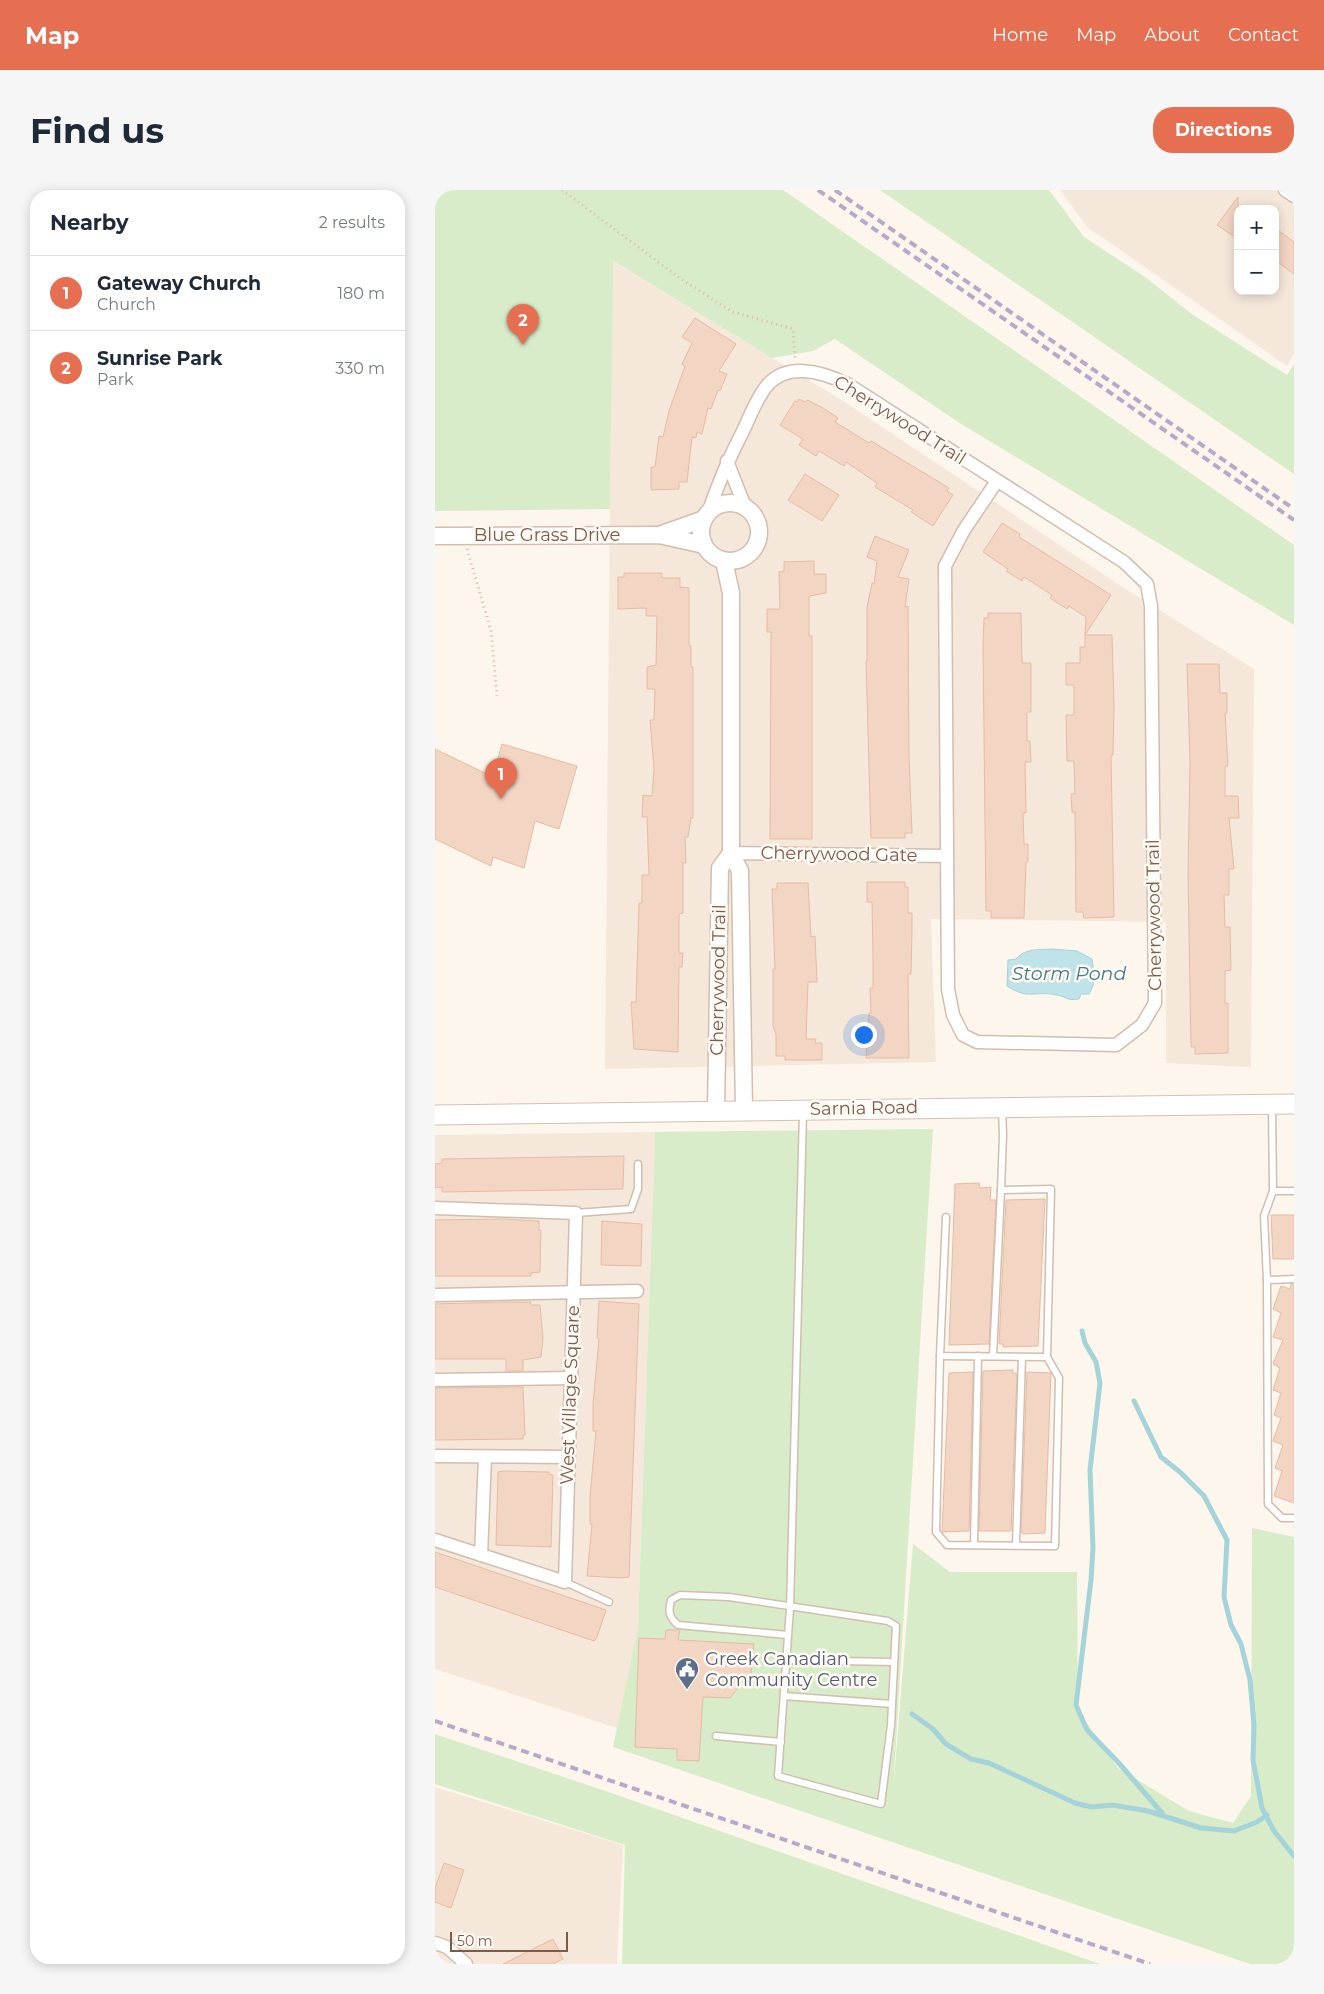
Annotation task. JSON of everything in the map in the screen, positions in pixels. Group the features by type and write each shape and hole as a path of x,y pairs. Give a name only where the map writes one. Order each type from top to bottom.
{"main road":[{"name":"Sarnia Road","path":"435,1115 1294,1104"}],"street":[{"path":"1285,190 1294,196"},
{"name":"Cherrywood Trail","path":"706,516 727,461 764,390 773,380 795,371 812,370 849,385 1124,562 1147,584 1151,606 1155,1003 1142,1025 1117,1045 977,1042 963,1035 953,1015 949,989 945,566 964,530 997,481"},
{"path":"727,461 745,507"},
{"path":"725,503 736,503 745,507 753,513 758,522 760,532 757,545 749,555 743,558 724,561 713,555 704,545 701,533 706,516 716,506 725,503"},
{"name":"Blue Grass Drive","path":"659,534 706,516"},
{"name":"Blue Grass Drive","path":"435,536 659,534 704,545"},
{"name":"Cherrywood Trail","path":"731,593 743,558"},
{"name":"Cherrywood Trail","path":"724,561 731,593 731,853 740,871 744,1110"},
{"name":"Cherrywood Trail","path":"716,1110 720,868 731,853"},
{"name":"Cherrywood Gate","path":"731,853 947,856"},
{"path":"435,1208 576,1213"},
{"name":"West Village Square","path":"565,1582 576,1213"},
{"path":"435,1294 574,1293 637,1290"},
{"path":"435,1380 571,1378"},
{"path":"435,1456 568,1457"},
{"path":"481,1555 485,1457"},
{"path":"435,1540 565,1582"},
{"path":"435,1943 447,1947 465,1964"}],"lane":[{"path":"1272,1104 1273,1191 1264,1216 1267,1280 1268,1504 1282,1518 1294,1518"},
{"path":"993,1356 1001,1190 1002,1107"},
{"path":"788,1635 678,1625 671,1618 669,1610 671,1600 680,1595 729,1597 789,1608 888,1621 896,1626 892,1704 881,1804 778,1776 788,1635 789,1608 803,1109"},
{"path":"576,1213 631,1209 638,1189 638,1164"},
{"path":"946,1217 940,1356 936,1532 947,1545 1055,1546 1059,1378 1047,1357 1051,1189 1001,1190"},
{"path":"1273,1191 1294,1191"},
{"path":"1267,1280 1294,1279"},
{"path":"940,1356 1047,1357"},
{"path":"974,1545 978,1356"},
{"path":"1016,1545 1022,1357"},
{"path":"565,1582 609,1602"},
{"path":"786,1660 894,1662"},
{"path":"784,1696 892,1704"},
{"path":"716,1736 781,1742"}],"path":[{"path":"562,190 681,279 733,312 793,330 795,371"},
{"path":"466,536 467,554 491,630 497,696"}],"shaded area":[{"path":"1060,190 1275,190 1294,205 1294,354 1287,366 1087,227"},
{"path":"612,261 840,399 1121,586 1254,669 1251,1067 1166,1063 1166,922 931,919 936,1062 605,1069"},
{"path":"655,1132 638,1628 620,1729 435,1669 435,1135"},
{"path":"435,1787 623,1845 617,1964 435,1964"}],"green space":[{"path":"435,190 783,190 1294,545 1294,625 958,422 835,339 813,351 772,358 613,261 610,509 435,511"},
{"path":"880,190 1049,190 1084,237 1145,277 1193,315 1287,375 1294,364 1294,474"},
{"path":"933,1129 893,1792 913,1544 950,1572 1077,1572 1078,1710 1118,1768 1189,1811 1233,1823 1251,1796 1252,1528 1294,1537 1294,1964 1250,1964 613,1747 638,1628 655,1132"},
{"path":"435,1734 594,1787 1100,1964 622,1964 625,1845 435,1784"}],"water":[{"name":"Storm Pond","path":"1052,949 1077,951 1092,959 1094,981 1089,994 1081,994 1079,999 1071,1000 1049,994 1022,993 1007,986 1008,960 1016,959 1028,951"}],"building":[{"path":"1238,197 1238,205 1234,205 1234,236 1217,225"},
{"path":"1279,231 1294,242 1294,274 1279,263"},
{"path":"695,318 736,344 719,371 727,374 720,391 718,390 711,409 708,408 702,434 697,432 696,438 692,437 687,482 679,482 679,489 651,490 651,467 655,467 659,436 663,437 669,411 685,366 682,364 692,343 682,337"},
{"path":"799,399 805,402 807,400 823,408 838,418 835,422 869,443 871,441 949,488 947,491 953,495 933,526 911,512 913,510 875,487 877,483 846,462 844,466 819,451 816,456 799,445 803,439 780,425 795,401 797,402"},
{"path":"805,474 839,495 822,521 788,500"},
{"path":"1002,523 1020,534 1019,537 1111,595 1085,635 1086,617 1069,606 1067,609 1050,598 1052,595 1024,577 1022,581 1006,571 1008,569 983,552"},
{"path":"875,536 909,550 898,577 909,579 905,607 908,606 909,757 912,833 905,833 905,838 871,838 866,661 867,607 872,583 874,584 877,561 867,557"},
{"path":"814,561 814,574 826,574 826,593 809,596 809,636 812,636 812,839 770,839 771,632 767,632 767,609 780,609 779,572 784,571 784,562"},
{"path":"624,573 662,573 662,578 680,578 680,587 689,588 689,645 691,646 691,667 693,667 693,818 691,818 688,837 685,837 686,863 683,863 683,913 679,914 679,953 683,953 682,967 679,967 678,1052 634,1049 631,1002 636,1002 639,903 642,903 642,875 649,875 647,817 642,817 643,795 652,796 654,769 650,720 654,720 655,689 647,689 647,667 656,665 657,616 646,616 646,608 618,609 618,577 624,577"},
{"path":"988,613 1021,613 1022,663 1031,663 1031,712 1027,712 1027,741 1030,741 1031,762 1025,762 1026,813 1023,813 1024,844 1028,844 1024,918 991,918 991,911 986,911 983,644 984,618 988,618"},
{"path":"1085,635 1112,635 1114,704 1113,755 1111,755 1114,917 1084,918 1083,912 1076,912 1075,812 1072,812 1071,794 1075,794 1074,761 1067,761 1066,715 1074,715 1074,685 1066,685 1066,663 1080,663 1080,647 1085,647"},
{"path":"1187,664 1219,664 1220,693 1227,693 1227,713 1225,713 1228,766 1225,766 1225,796 1238,796 1239,818 1229,818 1234,869 1229,869 1229,895 1224,895 1225,927 1230,927 1231,970 1225,971 1225,1003 1228,1003 1228,1053 1195,1054 1195,1047 1191,1047 1188,874 1190,761"},
{"path":"502,744 577,766 559,829 535,821 524,868 493,857 491,866 435,839 435,749 493,777"},
{"path":"867,882 905,882 905,887 908,887 908,913 912,913 911,974 908,974 909,1058 866,1058 869,1013 871,1013 870,988 873,988 872,902 867,902"},
{"path":"777,883 808,883 811,937 815,936 817,982 808,982 806,1039 816,1039 815,1043 822,1043 822,1060 785,1060 785,1056 776,1056 776,1034 773,1026 773,969 775,969 772,889 777,889"},
{"path":"624,1156 623,1189 442,1192 442,1187 435,1188 435,1164 442,1163 442,1159"},
{"path":"979,1183 980,1188 991,1187 990,1200 996,1200 989,1344 949,1345 955,1184"},
{"path":"1045,1199 1038,1346 1003,1347 1003,1344 999,1344 1006,1200"},
{"path":"1271,1215 1294,1215 1294,1259 1273,1259"},
{"path":"504,1219 539,1221 539,1230 541,1230 540,1272 531,1273 531,1276 435,1276 435,1220"},
{"path":"602,1221 642,1224 641,1266 601,1265"},
{"path":"1291,1284 1294,1284 1294,1503 1274,1496 1282,1471 1275,1468 1283,1445 1273,1441 1281,1418 1274,1415 1281,1393 1273,1390 1280,1368 1273,1364 1283,1340 1273,1337 1281,1313 1273,1309 1281,1286 1290,1289"},
{"path":"599,1301 639,1304 629,1577 622,1578 587,1576 592,1524 590,1524 590,1497 596,1431 593,1431 593,1404 599,1339 597,1338"},
{"path":"531,1302 531,1305 540,1305 543,1338 541,1357 523,1360 523,1371 506,1371 506,1359 435,1359 435,1304"},
{"path":"1013,1370 1013,1373 1017,1373 1011,1531 979,1531 983,1371"},
{"path":"973,1372 969,1531 942,1532 949,1373"},
{"path":"1027,1372 1051,1373 1045,1533 1023,1534 1021,1532"},
{"path":"523,1387 525,1435 523,1435 523,1439 435,1440 435,1388"},
{"path":"498,1472 549,1472 549,1474 553,1475 551,1547 496,1545"},
{"path":"435,1552 606,1610 597,1637 594,1641 435,1587"},
{"name":"Greek Canadian Community Centre","path":"666,1630 680,1630 678,1640 754,1644 750,1683 742,1683 730,1698 703,1697 699,1761 677,1760 677,1749 635,1747 639,1638 665,1639"},
{"path":"444,1863 464,1870 451,1908 435,1902 435,1888"},
{"path":"553,1939 563,1959 553,1964 503,1964"}],"waterway":[{"path":"1082,1331 1085,1343 1096,1362 1100,1383 1090,1470 1093,1548 1091,1580 1076,1705 1087,1730 1118,1762 1162,1813"},
{"path":"1134,1401 1161,1457 1180,1472 1204,1496 1227,1540 1224,1597 1231,1625 1241,1644 1250,1680 1254,1725 1253,1760 1262,1808 1274,1831 1294,1856"},
{"path":"912,1714 933,1729 946,1744 971,1759 989,1763 1075,1803 1091,1807 1112,1805 1148,1811 1201,1828 1234,1831 1257,1822 1267,1815"}],"railway":[{"path":"818,190 1294,520"},
{"path":"835,190 1294,509"},
{"path":"435,1721 1150,1964"}],"place":[{"name":"Sunrise Park","path":"523,345"},
{"name":"Gateway Church","path":"501,799"},
{"name":"Greek Canadian Community Centre","path":"687,1690"}]}
